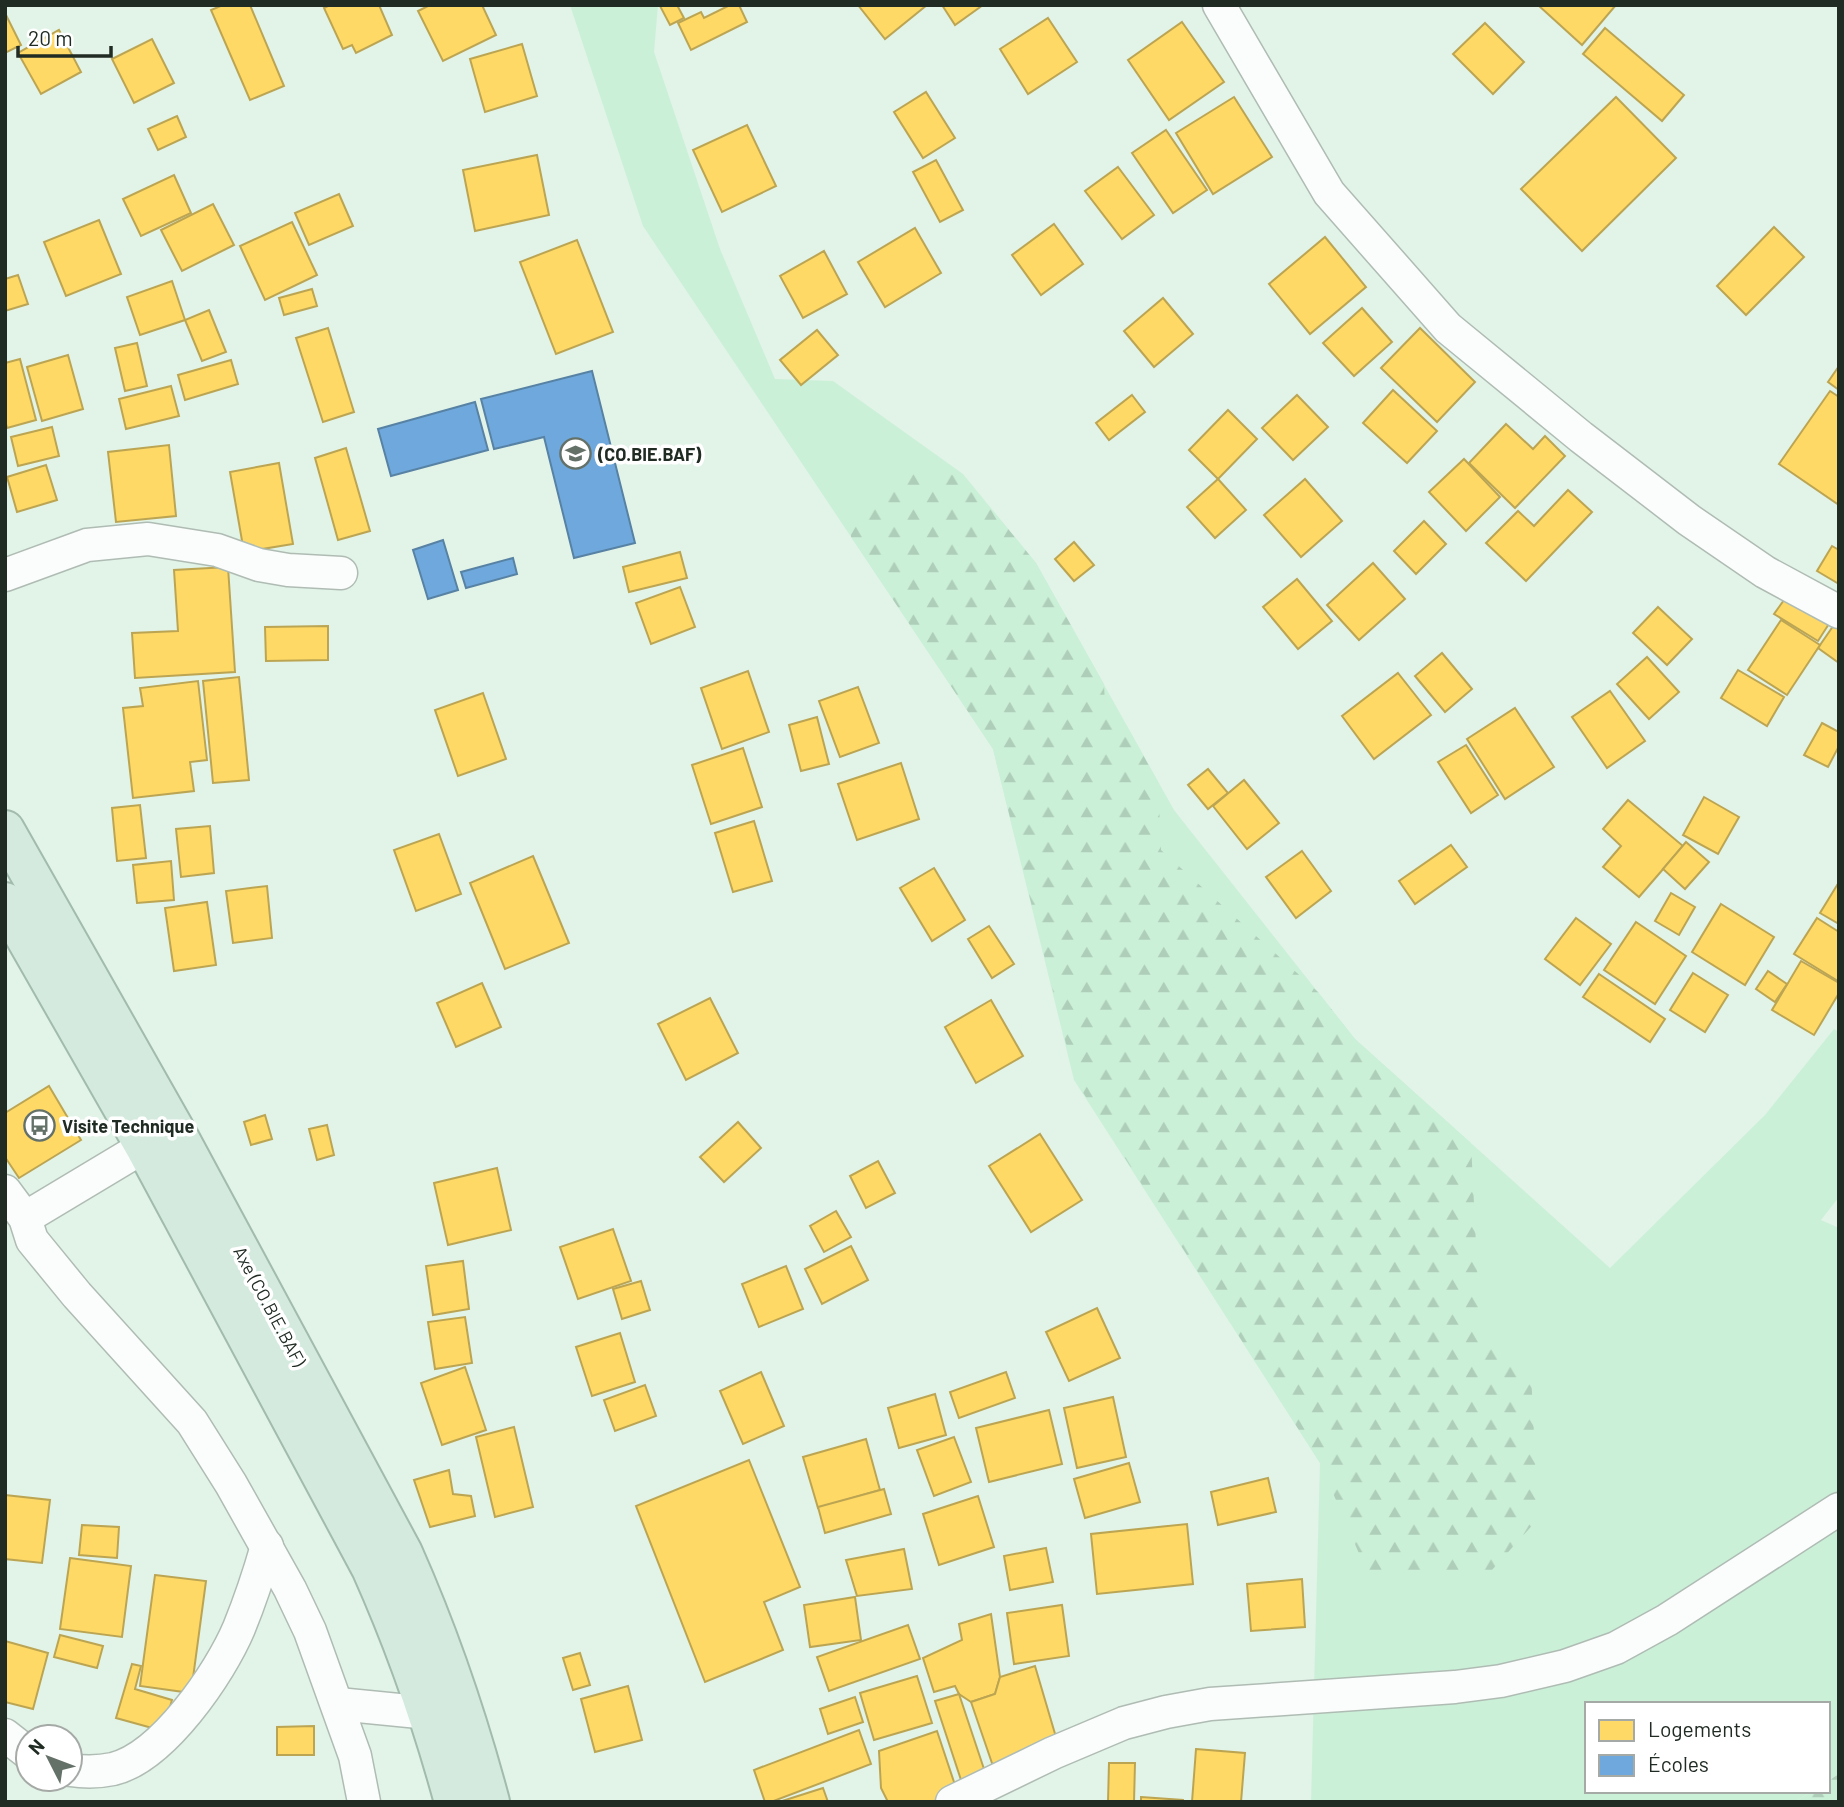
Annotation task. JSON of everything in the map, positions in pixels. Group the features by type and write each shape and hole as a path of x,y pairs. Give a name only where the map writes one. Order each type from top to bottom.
{"highway":[{"name":"Axe (CO.BIE.BAF)","path":"5,830 371,1568 399,1630 429,1713 454,1802"},
{"name":"Axe (CO.BIE.BAF)","path":"5,902 160,1138 403,1553 431,1618 457,1690 490,1802"}],"street":[{"path":"1219,5 1329,192 1448,328 1591,445 1689,520 1765,572 1839,612"},
{"path":"5,575 87,545 148,539 218,551 259,565 288,570 341,573"},
{"path":"25,1218 160,1138"},
{"path":"5,1191 25,1218 32,1240 49,1263 192,1422 231,1484 267,1546 310,1631 355,1756 364,1802"},
{"path":"952,1802 1053,1753 1124,1723 1166,1712 1210,1704 1455,1687 1501,1681 1565,1666 1616,1648 1667,1620 1839,1509"},
{"path":"84,1772 114,1769 135,1760 156,1746 176,1724 217,1669 238,1630 267,1546"},
{"path":"338,1704 429,1713"}],"green space":[{"path":"570,5 658,5 654,52 720,249 775,379 833,381 963,474 1036,563 1174,810 1355,1039 1610,1268 1765,1115 1834,1029 1839,1032 1839,1197 1821,1220 1839,1228 1839,1774 1830,1780 1830,1702 1585,1702 1585,1793 1809,1793 1798,1800 1768,1802 1311,1802 1320,1463 1074,1080 993,749 643,226"},
{"path":"946,469 995,513 1036,563 1104,684 1105,706 1127,726 1158,782 1161,850 1318,992 1355,1039 1471,1143 1480,1325 1531,1372 1538,1519 1492,1570 1367,1572 1320,1463 1075,1080 1073,1051 1066,1044 993,749 851,537 851,522 897,471"},
{"path":"1839,1774 1839,1802 1768,1802 1798,1800 1809,1793 1830,1793 1830,1780"}],"building: Logements":[{"path":"223,5 250,5 284,86 250,100 211,10"},
{"path":"330,5 379,5 392,35 356,53 352,45 343,49 324,8"},
{"path":"430,5 482,5 496,35 443,61 418,11"},
{"path":"677,5 684,18 670,25 660,6"},
{"path":"730,5 739,5 747,22 691,50 678,23 701,12 704,18"},
{"path":"858,5 927,5 885,39"},
{"path":"942,5 983,5 955,25"},
{"path":"1538,5 1616,5 1582,45"},
{"path":"5,13 21,45 5,53"},
{"path":"1048,18 1077,62 1028,94 1000,49"},
{"path":"1182,22 1224,82 1169,120 1128,60"},
{"path":"1485,23 1524,62 1493,94 1453,54"},
{"path":"1605,28 1684,95 1662,121 1583,54"},
{"path":"59,30 81,72 41,94 18,53"},
{"path":"152,39 174,83 134,103 112,59"},
{"path":"522,44 537,96 485,112 470,59"},
{"path":"926,92 955,138 923,158 894,112"},
{"path":"1234,97 1272,157 1213,194 1176,133"},
{"path":"1616,97 1676,158 1582,251 1521,189"},
{"path":"177,116 186,137 158,150 148,129"},
{"path":"747,125 776,186 722,212 693,150"},
{"path":"1166,130 1207,190 1173,213 1132,153"},
{"path":"537,155 549,215 475,231 463,170"},
{"path":"936,160 963,210 940,222 913,172"},
{"path":"1118,167 1154,215 1122,239 1085,191"},
{"path":"174,175 191,213 141,236 123,199"},
{"path":"339,194 353,226 309,245 295,213"},
{"path":"213,204 234,245 182,271 161,230"},
{"path":"99,220 121,274 66,296 44,242"},
{"path":"292,222 317,275 265,300 240,246"},
{"path":"1054,224 1083,264 1041,295 1012,255"},
{"path":"1774,227 1804,257 1746,315 1717,286"},
{"path":"915,228 941,273 885,307 858,262"},
{"path":"1325,237 1366,287 1310,334 1269,284"},
{"path":"577,240 613,332 556,354 520,262"},
{"path":"824,251 847,294 803,318 780,276"},
{"path":"18,275 28,304 5,311 5,279"},
{"path":"172,281 185,320 140,335 127,297"},
{"path":"312,289 317,306 284,315 279,298"},
{"path":"1163,298 1193,334 1154,367 1124,331"},
{"path":"1362,308 1392,342 1354,376 1323,343"},
{"path":"209,310 226,352 202,361 185,320"},
{"path":"328,328 354,412 323,422 296,338"},
{"path":"1420,328 1475,382 1437,422 1381,368"},
{"path":"817,330 838,355 801,385 780,360"},
{"path":"137,343 147,386 125,391 115,348"},
{"path":"68,355 83,409 42,421 27,367"},
{"path":"20,359 36,420 7,428 5,363"},
{"path":"231,360 238,384 185,400 178,375"},
{"path":"1839,366 1839,390 1828,382"},
{"path":"171,386 179,416 126,429 119,399"},
{"path":"1393,390 1437,431 1407,463 1363,423"},
{"path":"1830,391 1839,397 1839,505 1779,464"},
{"path":"1132,395 1145,412 1109,440 1096,423"},
{"path":"1297,395 1328,427 1293,460 1262,428"},
{"path":"1228,410 1257,439 1218,479 1189,450"},
{"path":"1506,424 1533,449 1545,436 1565,456 1515,508 1469,463"},
{"path":"52,427 59,456 18,466 11,437"},
{"path":"169,445 176,516 116,522 108,452"},
{"path":"346,448 370,531 338,540 315,458"},
{"path":"1464,459 1500,497 1466,531 1429,492"},
{"path":"279,463 293,544 244,552 230,472"},
{"path":"46,465 57,500 17,512 7,477"},
{"path":"1218,479 1246,510 1215,538 1187,507"},
{"path":"1305,479 1342,521 1301,557 1264,515"},
{"path":"1568,490 1592,512 1526,581 1486,543 1518,511 1534,526"},
{"path":"1424,521 1446,544 1416,574 1394,551"},
{"path":"1074,542 1094,565 1074,581 1055,559"},
{"path":"1832,546 1839,550 1839,584 1817,571"},
{"path":"680,552 687,578 629,592 623,567"},
{"path":"1373,563 1405,599 1359,640 1327,605"},
{"path":"228,567 235,672 135,678 132,633 178,631 174,570"},
{"path":"1297,579 1332,621 1298,649 1263,607"},
{"path":"680,587 695,627 651,644 636,603"},
{"path":"1789,593 1834,616 1818,641 1774,614"},
{"path":"1658,607 1692,639 1667,665 1633,633"},
{"path":"1781,620 1820,645 1787,695 1748,670"},
{"path":"1839,620 1839,663 1818,648"},
{"path":"328,626 328,660 266,661 265,627"},
{"path":"1442,653 1472,689 1445,712 1415,676"},
{"path":"1647,657 1679,692 1649,719 1617,684"},
{"path":"1738,670 1784,697 1767,726 1721,698"},
{"path":"748,671 769,732 722,749 701,688"},
{"path":"1398,673 1431,715 1374,759 1342,716"},
{"path":"239,677 249,780 213,783 203,681"},
{"path":"198,681 207,760 190,762 194,791 133,798 123,708 143,706 140,688"},
{"path":"858,687 879,743 840,757 819,701"},
{"path":"1610,691 1645,741 1607,768 1572,717"},
{"path":"483,693 506,759 458,776 435,710"},
{"path":"1515,708 1554,767 1505,799 1467,739"},
{"path":"817,717 829,764 801,771 789,725"},
{"path":"1822,723 1839,732 1839,746 1828,767 1804,755"},
{"path":"1466,745 1498,795 1471,813 1438,762"},
{"path":"743,748 762,807 711,824 692,765"},
{"path":"901,763 919,819 857,840 838,784"},
{"path":"1208,769 1228,793 1208,809 1188,785"},
{"path":"1244,780 1279,823 1247,849 1213,806"},
{"path":"1704,797 1739,817 1718,854 1683,835"},
{"path":"1628,800 1683,846 1639,897 1603,867 1621,846 1603,829"},
{"path":"140,805 146,858 117,861 112,808"},
{"path":"754,821 772,881 733,892 715,833"},
{"path":"210,826 214,873 181,877 176,829"},
{"path":"439,834 461,894 416,911 394,850"},
{"path":"1686,842 1709,862 1685,889 1663,869"},
{"path":"1451,845 1467,867 1415,904 1399,881"},
{"path":"1302,851 1331,891 1296,918 1266,877"},
{"path":"533,856 569,943 505,969 470,883"},
{"path":"171,861 174,900 137,903 133,865"},
{"path":"934,868 965,920 932,941 900,888"},
{"path":"1839,882 1839,924 1820,913"},
{"path":"267,886 272,938 233,943 226,891"},
{"path":"1671,893 1695,907 1679,935 1655,921"},
{"path":"207,902 216,965 174,971 165,908"},
{"path":"1721,904 1774,937 1745,985 1692,952"},
{"path":"1576,918 1611,944 1580,985 1545,959"},
{"path":"1817,918 1839,932 1838,981 1794,954"},
{"path":"1636,922 1686,956 1655,1004 1604,970"},
{"path":"989,926 1014,964 992,978 968,939"},
{"path":"1801,961 1839,983 1839,993 1814,1035 1772,1010"},
{"path":"1768,971 1787,984 1775,1002 1756,989"},
{"path":"1693,973 1728,995 1705,1032 1670,1010"},
{"path":"1599,974 1665,1019 1650,1042 1583,997"},
{"path":"482,983 501,1027 456,1047 437,1003"},
{"path":"710,998 738,1053 686,1080 658,1024"},
{"path":"991,1000 1023,1056 976,1083 945,1027"},
{"name":"Visite Technique","path":"49,1086 81,1140 19,1178 5,1157 5,1113"},
{"path":"265,1115 272,1139 251,1145 244,1122"},
{"path":"738,1122 761,1148 724,1182 700,1157"},
{"path":"327,1125 334,1155 317,1160 309,1129"},
{"path":"1040,1134 1082,1200 1031,1232 989,1166"},
{"path":"878,1161 895,1193 866,1208 850,1176"},
{"path":"497,1168 511,1230 448,1245 434,1183"},
{"path":"836,1211 851,1237 824,1252 810,1226"},
{"path":"613,1229 631,1281 578,1299 560,1247"},
{"path":"851,1246 868,1280 822,1304 805,1269"},
{"path":"463,1261 469,1309 433,1315 426,1266"},
{"path":"786,1266 803,1309 759,1327 742,1284"},
{"path":"641,1281 650,1310 622,1319 613,1289"},
{"path":"1097,1308 1120,1358 1069,1381 1046,1332"},
{"path":"465,1317 472,1363 435,1369 428,1322"},
{"path":"620,1333 635,1382 592,1396 576,1347"},
{"path":"465,1367 486,1430 442,1445 421,1383"},
{"path":"761,1372 784,1426 743,1444 720,1391"},
{"path":"1006,1372 1015,1398 959,1418 950,1392"},
{"path":"645,1385 656,1416 615,1431 604,1400"},
{"path":"935,1394 946,1435 899,1448 888,1408"},
{"path":"1113,1397 1126,1457 1077,1468 1064,1408"},
{"path":"1049,1410 1062,1464 989,1482 976,1428"},
{"path":"514,1427 533,1507 495,1517 476,1437"},
{"path":"954,1437 971,1482 934,1496 917,1450"},
{"path":"866,1439 880,1490 818,1508 803,1457"},
{"path":"749,1460 800,1587 764,1602 783,1650 705,1682 636,1506"},
{"path":"1129,1463 1140,1502 1085,1518 1074,1479"},
{"path":"449,1470 453,1494 471,1496 475,1516 430,1527 414,1480"},
{"path":"1268,1478 1276,1512 1218,1525 1211,1492"},
{"path":"884,1489 891,1514 825,1533 818,1507"},
{"path":"5,1495 50,1500 42,1563 5,1559"},
{"path":"978,1496 994,1547 939,1565 923,1514"},
{"path":"1187,1524 1193,1584 1097,1594 1091,1534"},
{"path":"82,1525 119,1527 117,1558 79,1555"},
{"path":"1046,1548 1053,1582 1010,1590 1004,1556"},
{"path":"904,1549 912,1589 857,1596 846,1560"},
{"path":"70,1558 131,1566 122,1637 60,1629"},
{"path":"155,1575 206,1581 191,1693 140,1686"},
{"path":"1302,1579 1305,1627 1251,1631 1247,1584"},
{"path":"855,1597 861,1640 810,1647 804,1605"},
{"path":"1062,1605 1069,1656 1014,1664 1007,1613"},
{"path":"991,1614 1000,1677 995,1694 971,1702 959,1694 955,1686 934,1692 923,1658 962,1640 959,1624"},
{"path":"908,1625 920,1659 829,1691 817,1657"},
{"path":"60,1635 103,1646 97,1668 54,1657"},
{"path":"5,1641 48,1653 33,1709 5,1702"},
{"path":"580,1653 590,1685 573,1690 563,1658"},
{"path":"132,1664 141,1666 135,1689 172,1700 163,1731 116,1718"},
{"path":"1035,1666 1058,1744 994,1769 971,1702 995,1694 1000,1677"},
{"path":"917,1676 932,1723 874,1740 860,1693"},
{"path":"628,1686 642,1740 595,1752 581,1699"},
{"path":"959,1694 986,1775 962,1783 935,1701"},
{"path":"855,1697 863,1722 828,1734 820,1709"},
{"path":"314,1726 314,1755 277,1755 277,1727"},
{"path":"859,1730 871,1764 765,1802 754,1770"},
{"path":"937,1731 958,1794 942,1802 888,1802 881,1788 879,1751"},
{"path":"1196,1749 1245,1753 1241,1802 1192,1802"},
{"path":"1109,1763 1135,1763 1134,1802 1108,1802"},
{"path":"823,1788 828,1802 779,1802"},
{"path":"1141,1797 1183,1800 1183,1802 1141,1802"}],"building: Écoles":[{"path":"592,371 635,543 574,558 544,437 494,449 481,399"},
{"path":"475,402 488,450 391,476 378,429"},
{"path":"443,540 458,590 428,599 413,550"},
{"path":"513,558 517,574 466,588 461,572"}],"place":[{"name":"(CO.BIE.BAF)","path":"575,454"},
{"name":"Visite Technique","path":"39,1126"}]}
